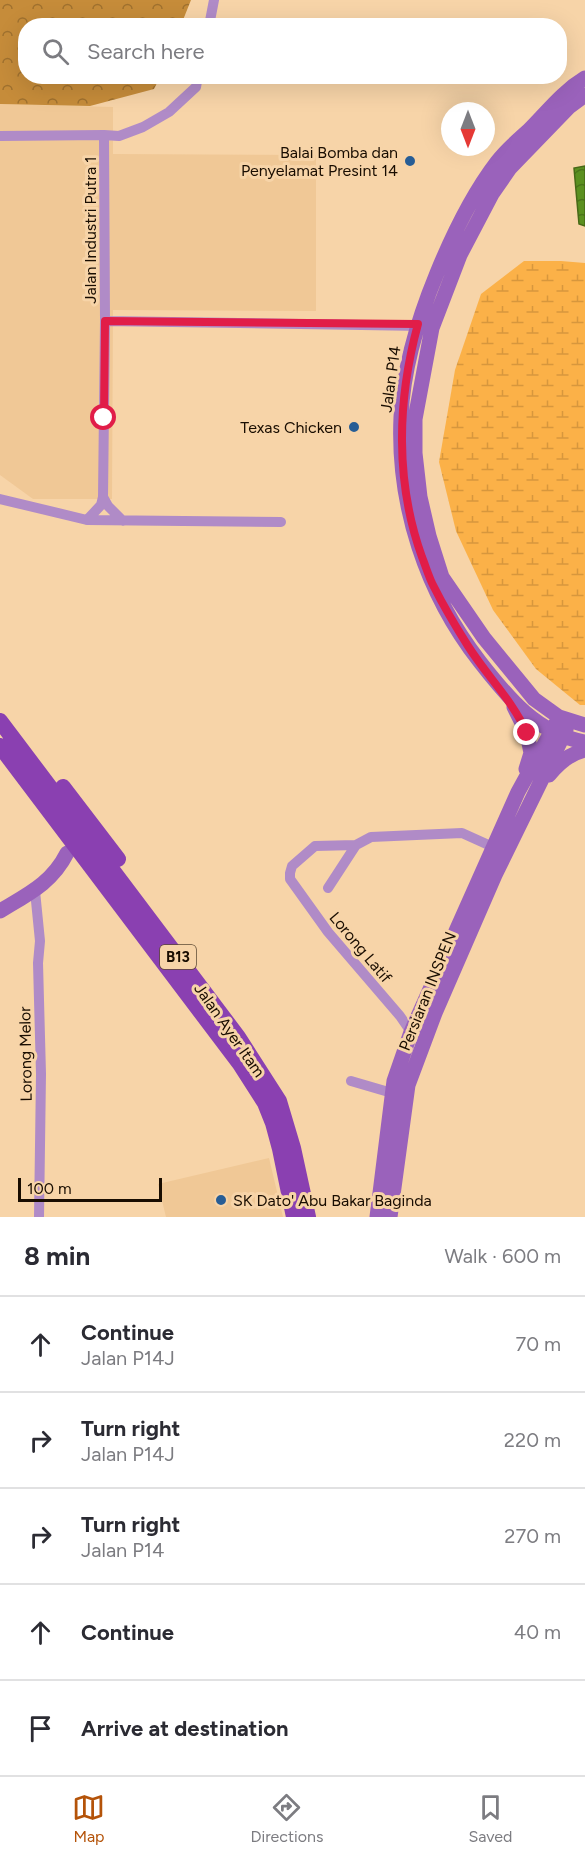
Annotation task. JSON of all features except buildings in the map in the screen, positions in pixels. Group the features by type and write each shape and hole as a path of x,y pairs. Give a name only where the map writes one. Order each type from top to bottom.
{"main road":[{"name":"Jalan P14","path":"585,78 554,102 498,160 463,215 426,301 415,419 415,453 420,497 442,577 484,638 534,699 561,726 585,742"},
{"name":"Jalan P14","path":"585,95 569,107 510,168 492,194 412,347 401,417 402,454 415,537 433,586 469,647 522,712 561,726 585,725"},
{"path":"495,681 519,714 527,733 531,753 519,792"},
{"name":"Jalan Ayer Itam","path":"0,719 21,734 89,820 171,934 180,960 238,1037 279,1101 293,1148 308,1217"},
{"path":"519,792 561,726"},
{"path":"535,790 561,726"},
{"path":"0,746 67,853 131,935 216,1034"},
{"name":"Jalan Ayer Itam","path":"0,746 240,1064 266,1103 280,1149 294,1217"},
{"path":"535,790 558,764 585,750"},
{"name":"Persiaran INSPEN","path":"390,1217 408,1085 435,1013 535,790"},
{"name":"Persiaran INSPEN","path":"377,1217 394,1081 411,1032 519,792"},
{"path":"0,910 35,891 54,875 67,853"}],"street":[{"path":"211,18 214,0"},
{"path":"104,135 119,136 143,127 169,112 197,84"},
{"name":"Jalan Industri Putra 1","path":"0,136 104,135 103,497"},
{"path":"105,321 425,326"},
{"path":"87,520 101,505 103,497"},
{"path":"103,497 108,506 123,521"},
{"path":"0,499 87,520 281,522"},
{"path":"328,888 356,845 371,837 462,833 493,847"},
{"name":"Lorong Latif","path":"356,845 315,846 292,866 291,879 328,932 411,1032"},
{"name":"Lorong Melor","path":"35,891 40,942 38,963 41,1074 39,1217"},
{"path":"351,1081 392,1093"}],"shaded area":[{"path":"0,104 113,107 113,154 316,155 316,311 113,310 112,499 33,499 0,475"},
{"name":"SK Dato' Abu Bakar Baginda","path":"269,1158 283,1217 166,1217 158,1184"}],"green space":[{"path":"0,0 191,0 184,18 18,18 18,84 156,84 154,89 90,106 0,104"},
{"path":"524,261 585,263 585,705 580,705 536,669 493,610 456,531 439,462 455,370 481,294"}],"water":[{"path":"585,166 585,226 579,224 574,168"}],"place":[{"name":"Balai Bomba dan Penyelamat Presint 14","path":"410,161"},
{"name":"Texas Chicken","path":"354,427"},
{"name":"SK Dato' Abu Bakar Baginda","path":"221,1200"}],"route":[{"path":"104,418 105,321 418,324 401,417 406,498 415,537 433,586 469,647 519,714 527,733"}]}
